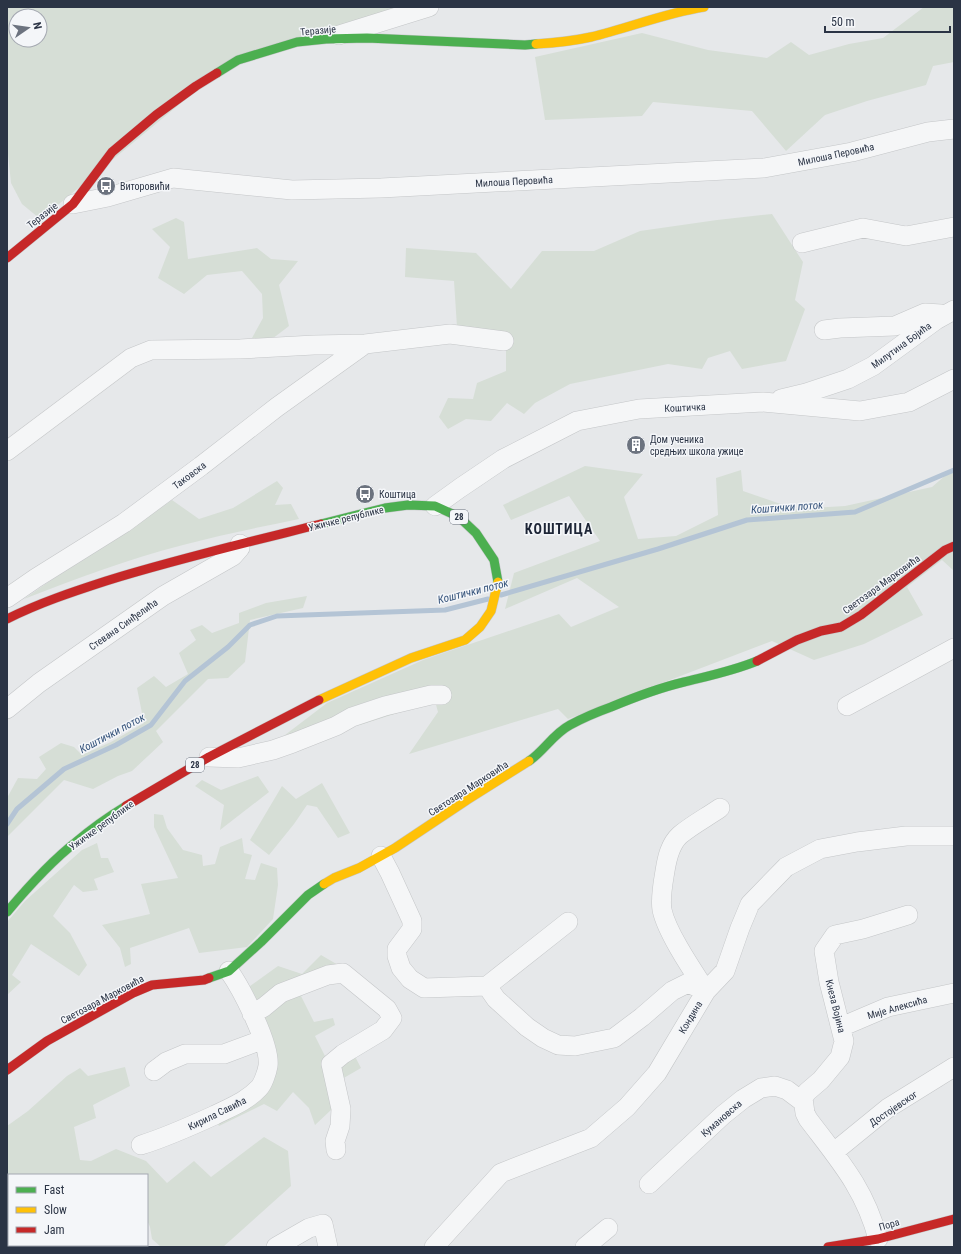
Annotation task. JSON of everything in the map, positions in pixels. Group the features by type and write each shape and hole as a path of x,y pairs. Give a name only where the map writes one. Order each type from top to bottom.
{"street":[{"path":"326,39 429,7"},
{"name":"Теразије","path":"7,258 73,204 112,152 156,115 196,86 238,60 297,42 326,39 367,38 525,45 556,43 590,37 686,10 704,7"},
{"name":"Милоша Перовића","path":"73,204 173,178 292,190 381,188 764,168 852,152 928,132 954,128"},
{"path":"802,243 863,228 906,236 954,227"},
{"name":"Милутина Бојића","path":"824,330 895,326 925,314 950,312"},
{"name":"Милутина Бојића","path":"763,402 806,393 848,379 873,366 930,324 950,312"},
{"name":"Таковска","path":"7,451 131,358 151,350 240,349 365,344 450,334 504,341"},
{"name":"Таковска","path":"7,598 124,523 201,466 277,406 365,344"},
{"name":"Коштичка","path":"435,506 503,459 577,421 639,409 763,402 860,411 909,402 954,379"},
{"name":"Ужичке републике","path":"7,619 34,606 157,565 385,508 408,505 435,506 459,517 476,533 494,560 498,581 491,611 480,628 465,640 411,658 359,680 309,704 209,757 137,798 104,820 76,842 49,866 7,912"},
{"name":"Стевана Синђелића","path":"7,709 39,683 163,596 233,556 240,548 240,544"},
{"name":"Светозара Марковића","path":"7,1070 47,1041 133,993 152,985 204,980 229,970 262,942 308,895 334,878 359,868 395,848 537,756 553,738 568,726 586,717 646,693 745,666 769,656 797,640 821,631 841,627 861,615 945,550 954,546"},
{"path":"847,706 954,648"},
{"path":"209,757 238,758 273,750 336,726 352,716 430,695 442,695"},
{"path":"706,990 675,940 665,920 662,909 662,890 666,863 670,849 679,836 720,808"},
{"name":"Кондина","path":"434,1247 501,1173 591,1138 627,1107 657,1073 706,990 725,971 750,904 786,867 820,849 857,842 906,836 954,836"},
{"path":"381,856 412,922 412,929 397,949 397,956 401,968 410,979 424,988 487,986 568,922"},
{"name":"Кнеза Војина","path":"803,1102 803,1098 807,1092 821,1080 840,1057 844,1041 829,982 824,951 835,935 863,929 908,915"},
{"name":"Кирила Савића","path":"141,1145 181,1130 247,1099 260,1087 268,1065 262,1040 252,1014 229,970"},
{"path":"252,1014 264,1007 281,993 328,976 343,973 387,1009 392,1018 383,1030 342,1054 331,1064 341,1109 340,1126 335,1142 336,1150"},
{"path":"487,986 496,999 532,1031 558,1045 575,1046 614,1038 642,1017 672,991 688,983 706,990"},
{"name":"Мије Алексића","path":"841,1027 888,1007 954,993"},
{"path":"154,1071 166,1062 185,1054 224,1054 262,1040"},
{"name":"Достојевског","path":"834,1152 888,1108 954,1066"},
{"name":"Кумановска","path":"649,1184 723,1115 743,1099 761,1088 775,1086 787,1090 803,1102"},
{"path":"803,1102 808,1119 856,1183 874,1221 878,1239"},
{"name":"Пора","path":"828,1247 878,1239 954,1219"},
{"path":"276,1247 309,1228 323,1224 328,1247"},
{"path":"586,1247 608,1228"}],"shaded area":[{"path":"7,7 408,7 227,65 59,204 39,218 22,204 11,183 7,144"},
{"path":"924,7 954,7 954,62 933,66 926,85 867,101 825,115 786,151 752,111 653,102 642,116 545,120 535,57 642,33 708,50 767,58 791,42 809,55 849,44 883,38"},
{"path":"772,214 803,262 795,300 805,309 786,361 742,369 730,351 708,358 702,369 668,364 570,384 535,403 524,414 507,403 491,421 466,419 448,429 439,417 448,398 473,399 477,383 506,371 506,350 457,327 454,281 405,277 406,248 476,253 511,289 542,251 594,251 640,231"},
{"path":"176,218 184,222 188,259 257,248 271,259 298,261 279,285 289,326 272,339 252,338 263,318 262,294 242,271 207,275 184,294 158,278 170,247 152,229"},
{"path":"585,466 643,474 624,497 638,539 676,536 718,515 716,478 741,470 743,491 795,509 845,506 932,487 954,468 954,571 942,560 907,587 923,615 864,644 814,660 772,641 568,719 558,709 409,754 438,712 435,701 360,725 285,735 327,703 423,660 559,614 571,627 619,607 577,578 505,609 514,573 600,541 569,496 511,520 503,505"},
{"path":"277,481 283,488 275,505 291,504 299,519 197,541 142,557 24,599 57,576 122,535 172,500 199,519 233,508"},
{"path":"307,596 303,608 250,620 245,662 228,678 208,679 156,731 163,742 132,771 118,776 93,789 64,780 7,837 7,798 18,778 37,779 46,769 39,757 61,743 74,747 82,755 111,742 144,723 137,688 154,676 166,687 188,674 179,653 196,640 190,630 202,625 212,633 239,623 239,613 266,603"},
{"path":"258,776 269,792 220,830 224,805 195,786 202,780 221,790"},
{"path":"322,783 350,833 338,838 317,807 307,805 269,855 250,840 282,786 296,799"},
{"path":"154,814 163,815 167,828 183,850 202,855 203,866 215,864 220,847 242,838 244,853 252,855 245,879 255,880 261,863 277,868 278,885 273,919 247,947 199,953 189,928 130,948 131,964 125,967 120,948 102,925 150,914 141,884 178,878 154,827"},
{"path":"97,843 101,858 108,858 114,872 94,879 98,890 83,892 74,885 53,916 70,933 87,965 79,976 31,944 12,975 21,982 7,995 7,922 25,901 82,850"},
{"path":"321,955 345,969 301,996 314,1022 333,1018 335,1025 315,1036 325,1056 349,1045 361,1068 342,1079 346,1096 315,1125 309,1108 293,1092 277,1111 264,1104 219,1126 211,1109 254,1086 270,1052 246,989 278,966 302,974"},
{"path":"125,1067 130,1086 93,1105 96,1118 74,1127 80,1160 91,1161 116,1149 146,1161 167,1183 194,1161 211,1177 264,1137 288,1151 291,1186 223,1247 161,1247 152,1239 148,1222 148,1174 8,1174 8,1246 60,1246 7,1247 7,1126 28,1111 67,1076 80,1068 88,1076"}],"waterway":[{"name":"Коштички поток","path":"501,595 658,549 747,520 855,512 954,470"},
{"name":"Коштички поток","path":"7,824 17,809 64,769 116,745 151,725 185,681 228,647 250,625 277,616 445,610 488,599"}],"traffic: fast":[{"path":"217,73 238,60 297,42 326,39 367,38 525,45 536,44"},
{"path":"321,524 385,508 408,505 435,506 459,517 476,533 494,560 498,582"},
{"path":"529,761 564,729 590,715 656,690 748,665 757,661"},
{"path":"7,912 48,866 94,828 126,806"},
{"path":"209,978 229,971 261,942 308,895 324,884"}],"traffic: slow":[{"path":"536,44 564,42 591,37 675,13 704,7"},
{"path":"319,700 411,658 465,640 480,627 491,611 498,582"},
{"path":"324,884 334,878 359,868 395,848 529,761"}],"traffic: jam":[{"path":"7,258 73,204 112,152 156,115 196,86 217,73"},
{"path":"7,619 43,603 106,581 186,558 321,524"},
{"path":"757,661 797,640 821,631 841,627 861,615 945,550 954,546"},
{"path":"126,806 209,757 319,700"},
{"path":"7,1070 47,1041 133,993 152,985 204,980 209,978"},
{"path":"828,1247 878,1239 954,1219"}],"place":[{"name":"Виторовићи","path":"106,186"},
{"name":"Дом ученика средњих школа ужице","path":"636,445"},
{"name":"Коштица","path":"365,494"}],"district":[{"name":"КОШТИЦА","path":"559,529"}]}
